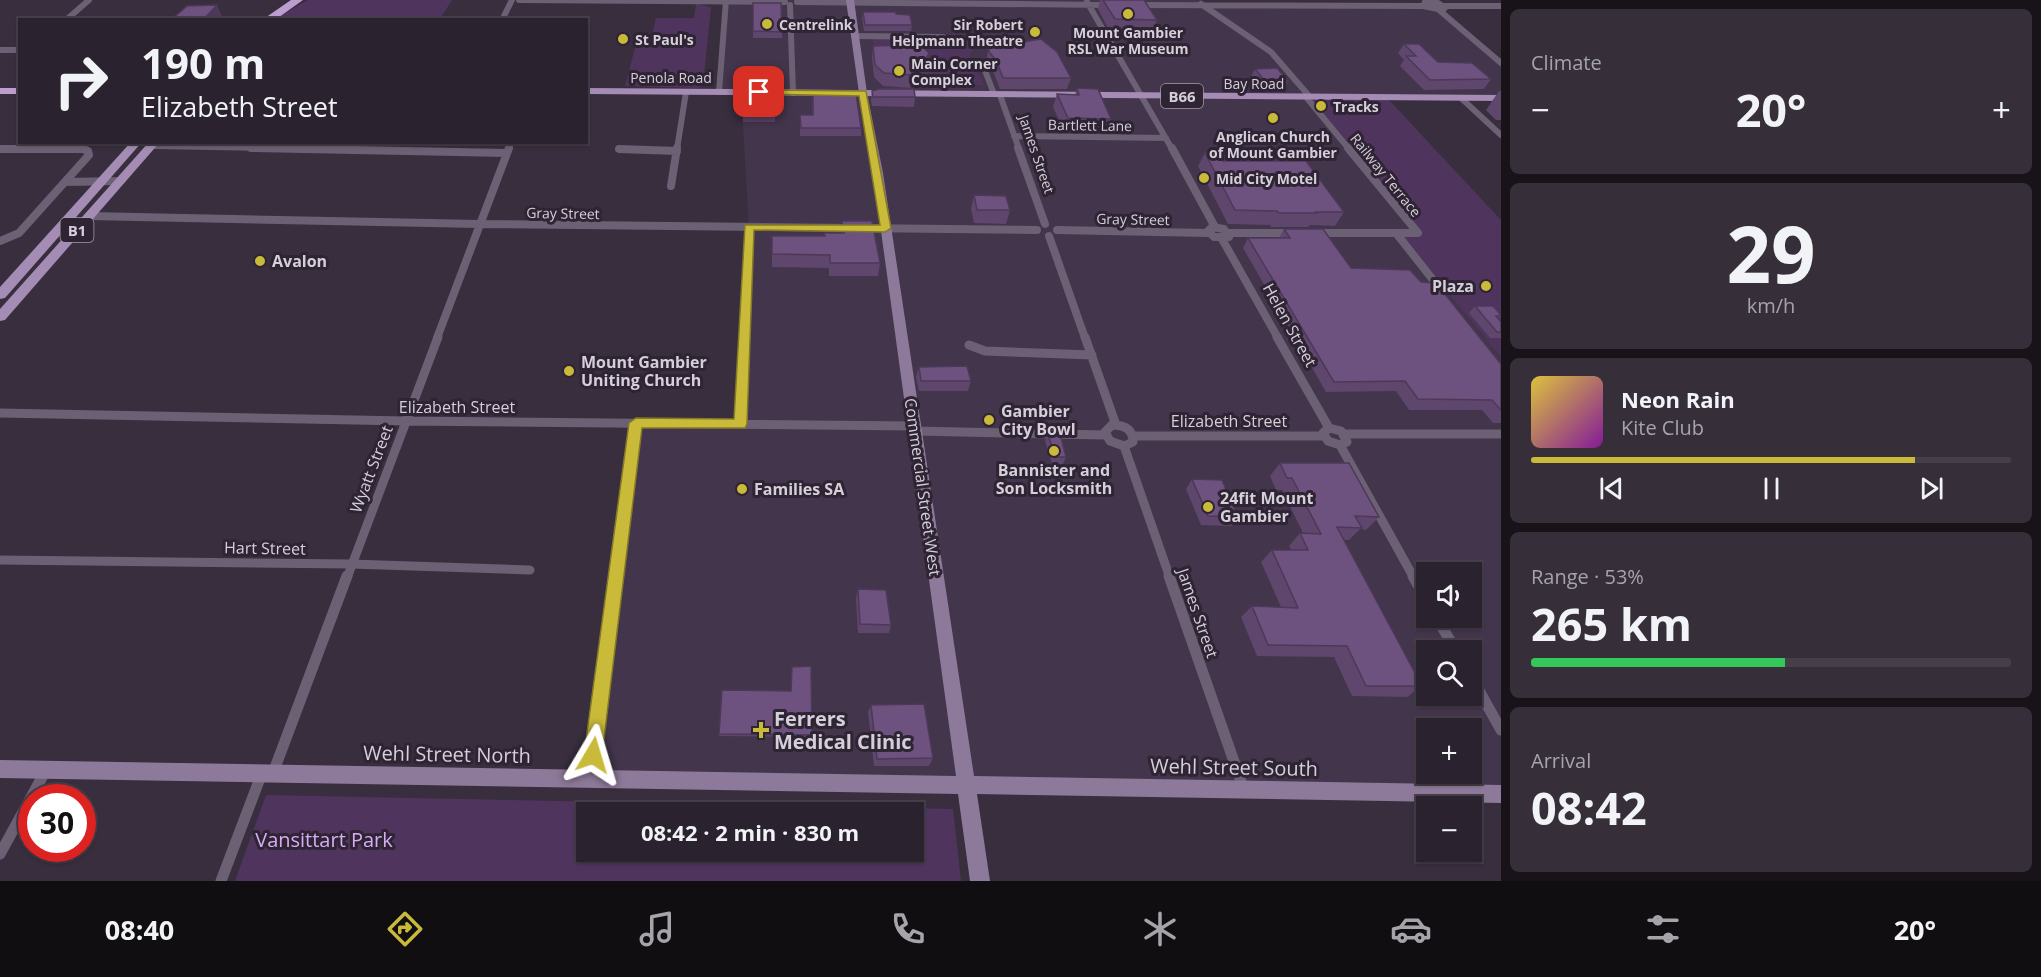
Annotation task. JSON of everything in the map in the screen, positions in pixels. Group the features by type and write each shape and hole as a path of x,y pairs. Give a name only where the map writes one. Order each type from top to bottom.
{"highway":[{"path":"257,18 289,1"},
{"path":"269,18 289,1"},
{"path":"0,83 18,83"},
{"path":"0,91 18,91"}],"main road":[{"name":"Penola Road","path":"588,91 863,93"},
{"name":"Bay Road","path":"863,93 1501,98"},
{"name":"B1","path":"0,295 135,144"},
{"name":"B1","path":"0,317 154,144"}],"street":[{"path":"68,18 89,0"},
{"path":"503,18 512,0"},
{"path":"519,0 1120,4"},
{"path":"719,92 726,1"},
{"name":"Commercial Street West","path":"850,1 980,881"},
{"path":"790,2 794,93"},
{"path":"1087,2 1143,96 1215,227 1225,236"},
{"path":"1130,4 1426,2 1441,8 1501,63"},
{"path":"1201,4 1271,52 1308,97"},
{"path":"1441,8 1501,6"},
{"path":"855,36 943,37"},
{"path":"0,50 18,50"},
{"name":"James Street","path":"984,68 1014,136 1046,224"},
{"path":"671,186 687,92"},
{"name":"Railway Terrace","path":"1308,97 1418,233 1396,233"},
{"path":"1461,98 1501,135"},
{"name":"Bartlett Lane","path":"1014,136 1166,138"},
{"path":"154,144 507,153"},
{"name":"Wyatt Street","path":"221,881 268,773 351,564 510,144"},
{"path":"0,149 86,150 88,157 19,233 0,241"},
{"path":"619,149 677,151"},
{"path":"65,182 120,181"},
{"name":"Gray Street","path":"89,216 480,224 1037,230"},
{"path":"1049,236 1057,230 1046,224 1038,226 1037,230 1049,236 1116,425"},
{"path":"741,424 749,227"},
{"path":"1215,227 1210,228 1208,233 1215,238 1396,233"},
{"name":"Gray Street","path":"1057,230 1208,233"},
{"name":"Railway Terrace","path":"1396,233 1445,295"},
{"name":"Helen Street","path":"1225,236 1326,432"},
{"path":"969,345 984,351 1092,354"},
{"name":"Elizabeth Street","path":"0,413 405,421 741,424 1105,435"},
{"path":"590,779 636,423"},
{"path":"1108,426 1125,427 1133,436 1133,442 1124,446 1114,444 1105,435 1108,426"},
{"path":"1345,434 1347,442 1340,445 1328,441 1326,432 1501,434"},
{"name":"Elizabeth Street","path":"1133,436 1326,432"},
{"path":"1340,445 1416,581"},
{"name":"James Street","path":"1124,446 1244,789"},
{"name":"Hart Street","path":"0,560 351,564 530,570"},
{"path":"1482,696 1501,730"},
{"name":"Wehl Street North","path":"0,769 966,785"},
{"path":"0,854 46,770"},
{"name":"Wehl Street South","path":"966,785 1501,794"}],"shaded area":[{"path":"727,0 1203,0 1210,5 1432,6 1501,63 1501,98 1307,98 1423,235 1401,236 1501,357 1501,794 590,779 636,423 740,424 749,227 741,93 719,92"}],"green space":[{"path":"308,0 452,0 441,18 276,18"},
{"path":"696,4 711,7 703,85 698,88 625,86 636,44 647,47 659,45 651,39 656,18 694,18"},
{"path":"950,34 974,37 985,45 974,48 969,56 984,85 974,85 972,89 939,86 936,89 929,88 925,72 928,68 927,62 936,57 923,52 874,47 873,39 947,41 950,39"},
{"path":"1310,98 1388,99 1501,220 1501,357 1400,235 1423,234"},
{"name":"Vansittart Park","path":"266,795 610,802 576,802 576,862 924,862 924,808 953,809 961,881 235,881"}],"building":[{"path":"1103,0 1144,0 1157,20 1115,19"},
{"name":"Centrelink","path":"753,3 781,3 782,32 753,31"},
{"path":"217,5 205,18 173,18 187,6"},
{"path":"863,12 896,12 896,14 910,15 912,25 865,25"},
{"path":"1041,39 1057,52 1071,78 1003,78 996,60 989,52 989,45 997,41 1023,42"},
{"path":"908,43 922,46 929,53 925,61 929,66 911,70 912,75 884,73 875,65 873,46 906,45"},
{"path":"1404,44 1419,44 1438,62 1472,63 1491,79 1430,80 1406,56 1416,56"},
{"path":"1277,68 1288,81 1265,81 1255,69"},
{"path":"1077,88 1098,89 1111,119 1068,118 1057,94 1079,95"},
{"path":"744,89 775,89 775,112 743,112"},
{"path":"914,89 915,97 873,97 872,91"},
{"path":"813,92 856,94 861,128 801,128 800,115 813,115"},
{"path":"1205,153 1216,153 1223,161 1306,161 1344,212 1279,213 1277,211 1235,210"},
{"path":"974,195 1006,196 1010,210 977,210"},
{"path":"842,221 872,221 880,263 830,263 830,255 772,254 772,236 825,236 824,233 844,233"},
{"path":"1284,229 1323,229 1351,268 1410,270 1421,282 1436,283 1501,364 1501,410 1492,400 1418,399 1405,381 1334,382 1248,238 1290,238"},
{"path":"1475,306 1493,306 1501,315 1496,316 1501,322 1501,332 1497,332"},
{"path":"967,366 971,381 921,381 919,367"},
{"path":"1048,434 1060,434 1066,457 1055,457"},
{"path":"1280,463 1349,463 1379,517 1355,516 1362,528 1337,527 1416,675 1416,686 1366,686 1347,646 1268,645 1252,606 1298,608 1272,550 1308,550 1300,533 1321,534 1292,478 1287,478"},
{"path":"1192,479 1222,480 1238,517 1208,516"},
{"path":"858,589 886,590 891,625 860,624"},
{"name":"Ferrers Medical Clinic","path":"811,666 812,735 719,734 722,690 791,691 792,667"},
{"path":"924,704 933,758 877,759 871,705"}],"place":[{"name":"Mount Gambier RSL War Museum","path":"1128,14"},
{"name":"Centrelink","path":"767,24"},
{"name":"Sir Robert Helpmann Theatre","path":"1035,32"},
{"name":"St Paul's","path":"623,39"},
{"name":"Main Corner Complex","path":"899,71"},
{"name":"Tracks","path":"1321,106"},
{"name":"Anglican Church of Mount Gambier","path":"1273,118"},
{"name":"Mid City Motel","path":"1204,178"},
{"name":"Avalon","path":"260,261"},
{"name":"Plaza","path":"1486,286"},
{"name":"Mount Gambier Uniting Church","path":"569,371"},
{"name":"Gambier City Bowl","path":"989,420"},
{"name":"Bannister and Son Locksmith","path":"1054,451"},
{"name":"Families SA","path":"742,489"},
{"name":"24fit Mount Gambier","path":"1208,507"},
{"name":"Ferrers Medical Clinic","path":"761,730"}],"route":[{"path":"593,755 636,423 741,424 749,227 885,228 878,173 863,93 759,92"}]}
